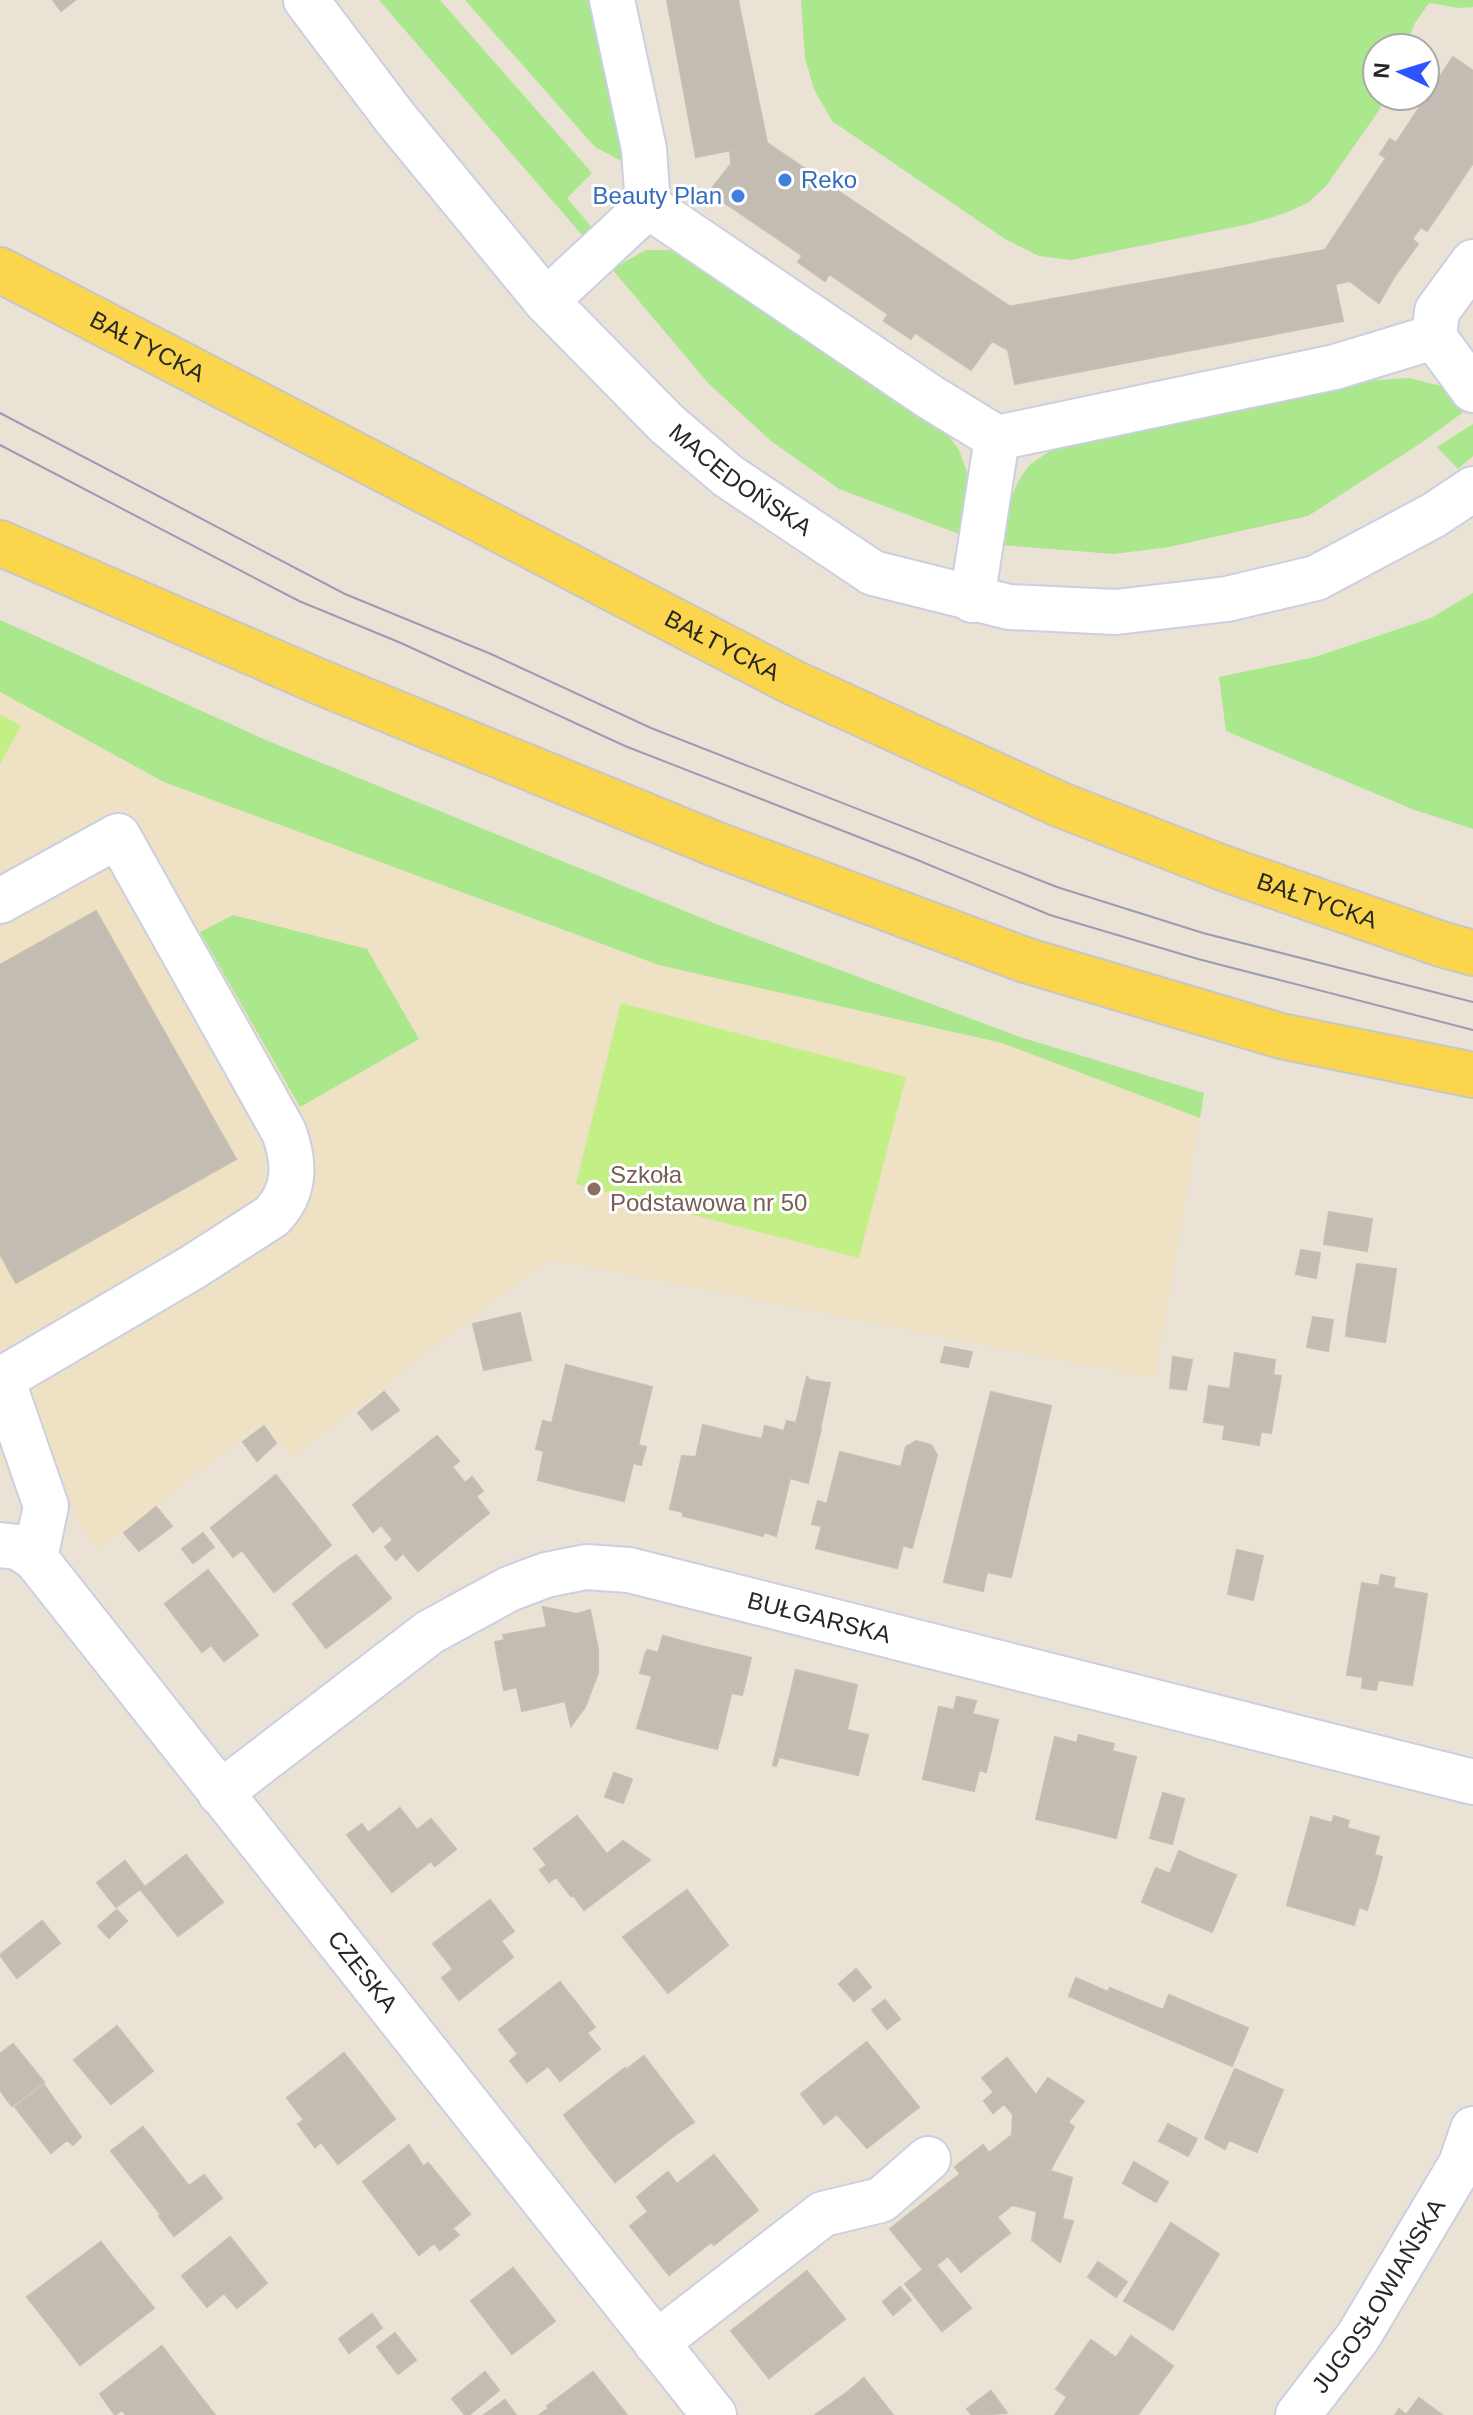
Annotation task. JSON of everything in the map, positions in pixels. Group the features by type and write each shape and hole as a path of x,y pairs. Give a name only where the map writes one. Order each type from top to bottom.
{"main road":[{"name":"BAŁTYCKA","path":"0,270 808,690 1076,811 1223,868 1473,953"},
{"path":"0,543 320,682 715,844 1025,960 1281,1036 1473,1075"}],"street":[{"name":"MACEDOŃSKA","path":"306,0 396,119 546,301 667,424 728,476 873,573 1009,607 1116,612 1227,599 1316,578 1434,515 1473,489"},
{"path":"612,0 644,149 648,206"},
{"path":"546,301 648,206"},
{"path":"648,206 930,397 997,438 1335,367 1434,337"},
{"path":"1473,262 1437,311 1434,337 1473,390"},
{"path":"972,600 997,438"},
{"path":"0,901 118,836 284,1132 292,1168 289,1193 272,1216 193,1267 1,1377 46,1506 43,1528 18,1552"},
{"name":"CZESKA","path":"18,1552 220,1793 714,2415"},
{"name":"BUŁGARSKA","path":"220,1793 430,1632 509,1589 546,1575 586,1567 629,1570 1473,1782"},
{"name":"JUGOSŁOWIAŃSKA","path":"1298,2415 1358,2337 1469,2153"},
{"path":"656,2343 823,2214 881,2200 928,2159"}],"shaded area":[{"name":"Szkoła Podstawowa nr 50","path":"0,692 164,782 659,965 1002,1043 1200,1118 1155,1379 549,1259 292,1457 264,1422 97,1551 64,1496 31,1515 0,1463"}],"green space":[{"path":"379,0 440,0 592,173 567,198 596,232 588,242"},
{"path":"465,0 596,0 631,166 595,147"},
{"path":"801,0 1473,0 1473,7 1459,8 1429,3 1411,32 1361,32 1361,112 1378,112 1326,186 1309,202 1286,213 1249,224 1071,260 1039,256 1005,239 832,121 814,89 805,58"},
{"path":"646,250 670,250 946,432 959,450 976,497 970,538 839,489 771,441 708,383 612,269"},
{"path":"1410,378 1456,390 1473,405 1421,443 1308,516 1169,547 1114,554 1001,545 1006,515 1017,485 1028,467 1054,448 1376,380"},
{"path":"1473,424 1473,456 1458,469 1437,447"},
{"path":"1473,593 1473,829 1412,809 1226,731 1219,677 1315,657 1431,618"},
{"path":"0,620 268,741 719,925 1020,1037 1204,1093 1200,1118 1002,1043 659,965 164,782 0,692"},
{"path":"0,714 21,726 0,764"},
{"path":"233,915 367,949 419,1039 300,1107 200,932"},
{"path":"621,1003 906,1077 859,1258 576,1184"}],"building":[{"path":"53,0 75,0 61,11"},
{"path":"667,0 738,0 767,143 696,157"},
{"path":"1453,57 1473,71 1473,163 1427,231 1421,227 1412,239 1418,244 1394,277 1387,273 1372,298 1350,281 1335,284 1343,321 1015,384 1008,350 992,341 971,370 935,346 976,284 1013,306 1325,250 1417,112 1441,112 1441,75"},
{"path":"1390,139 1396,143 1386,158 1380,154"},
{"path":"767,143 976,284 935,346 709,192 731,164 730,151"},
{"path":"803,255 829,274 825,281 798,262"},
{"path":"1387,273 1394,277 1379,303 1372,298"},
{"path":"888,314 915,332 911,339 884,321"},
{"path":"96,911 236,1159 16,1283 0,1254 0,965"},
{"path":"1329,1212 1372,1219 1367,1251 1324,1244"},
{"path":"1301,1250 1320,1253 1316,1278 1296,1274"},
{"path":"1357,1264 1396,1269 1388,1324 1348,1318"},
{"path":"520,1313 531,1360 484,1370 473,1324"},
{"path":"1313,1317 1333,1320 1328,1351 1307,1347"},
{"path":"1348,1318 1388,1324 1385,1342 1346,1336"},
{"path":"945,1347 972,1352 968,1367 941,1362"},
{"path":"1235,1353 1275,1360 1273,1375 1281,1376 1271,1433 1225,1425"},
{"path":"1173,1357 1192,1360 1186,1390 1170,1388"},
{"path":"566,1365 608,1376 581,1491 538,1480 544,1451 536,1449 543,1421 552,1423"},
{"path":"608,1376 652,1387 638,1445 646,1447 641,1465 633,1463 624,1501 581,1491"},
{"path":"807,1377 830,1383 820,1429 796,1423"},
{"path":"1209,1386 1230,1389 1225,1425 1204,1422"},
{"path":"384,1392 399,1410 372,1430 358,1413"},
{"path":"991,1392 1051,1406 1030,1497 968,1483"},
{"path":"787,1421 821,1429 808,1483 790,1478 776,1536 764,1532 763,1536 721,1525 743,1435 762,1439 765,1426 784,1431"},
{"path":"703,1425 743,1435 721,1525 683,1516 683,1512 670,1509 682,1456 696,1457"},
{"path":"1225,1425 1261,1431 1259,1445 1223,1439"},
{"path":"264,1426 276,1443 257,1461 243,1442"},
{"path":"437,1436 459,1461 452,1467 465,1483 472,1477 483,1491 476,1496 489,1513 453,1542 395,1470"},
{"path":"916,1441 931,1445 937,1455 912,1548 903,1545 897,1568 856,1558 880,1462 901,1467 906,1447"},
{"path":"840,1452 880,1462 856,1558 816,1548 822,1526 812,1524 818,1501 827,1504"},
{"path":"395,1470 453,1542 418,1571 403,1553 396,1560 385,1547 393,1540 381,1525 373,1532 353,1505"},
{"path":"276,1475 331,1545 274,1592 242,1550 233,1557 211,1528"},
{"path":"968,1483 1030,1497 1011,1577 987,1572 983,1591 944,1582"},
{"path":"156,1507 172,1526 139,1551 124,1533"},
{"path":"203,1533 214,1547 193,1563 182,1549"},
{"path":"1237,1550 1263,1556 1253,1600 1228,1594"},
{"path":"356,1555 391,1598 375,1611 340,1566"},
{"path":"340,1566 375,1611 326,1648 293,1604"},
{"path":"208,1570 258,1635 224,1661 211,1645 202,1652 165,1604"},
{"path":"1381,1575 1395,1578 1393,1588 1427,1594 1420,1639 1355,1626 1362,1583 1379,1586"},
{"path":"543,1607 577,1614 590,1610 598,1649 598,1673 585,1707 571,1726 565,1701 522,1711 517,1687 504,1690 495,1642 505,1640 503,1635 547,1627"},
{"path":"1355,1626 1420,1639 1412,1685 1378,1680 1376,1690 1362,1688 1363,1677 1347,1675"},
{"path":"663,1636 701,1646 677,1739 637,1728 652,1676 640,1673 646,1652 658,1653"},
{"path":"701,1646 740,1655 723,1728 682,1718"},
{"path":"740,1655 751,1658 742,1695 731,1693"},
{"path":"796,1670 857,1685 847,1730 868,1735 858,1775 779,1757 776,1766 773,1765"},
{"path":"957,1697 976,1701 972,1714 998,1720 986,1772 979,1770 974,1791 923,1779 939,1707 954,1710"},
{"path":"682,1718 723,1728 717,1749 677,1739"},
{"path":"1079,1735 1098,1740 1076,1828 1036,1819 1055,1737 1077,1743"},
{"path":"1098,1740 1114,1744 1112,1751 1136,1757 1116,1838 1076,1828"},
{"path":"614,1773 632,1779 623,1803 605,1797"},
{"path":"1163,1793 1184,1799 1172,1844 1150,1838"},
{"path":"400,1808 417,1830 431,1819 456,1849 435,1866 431,1861 392,1892 347,1835 362,1824 368,1833"},
{"path":"577,1816 613,1862 571,1896 556,1877 549,1882 540,1870 547,1865 534,1849"},
{"path":"1334,1816 1349,1821 1347,1828 1379,1837 1374,1855 1382,1857 1375,1884 1299,1861 1311,1817 1332,1823"},
{"path":"623,1841 650,1860 584,1910 573,1895 613,1862 607,1854"},
{"path":"1179,1851 1194,1858 1185,1880 1170,1874"},
{"path":"186,1855 223,1902 178,1936 141,1890"},
{"path":"1194,1858 1236,1875 1212,1932 1142,1902 1156,1868 1185,1880"},
{"path":"125,1861 144,1886 116,1907 97,1883"},
{"path":"1299,1861 1375,1884 1367,1910 1359,1907 1354,1925 1287,1905"},
{"path":"687,1890 728,1945 668,1993 623,1937"},
{"path":"490,1900 514,1931 501,1941 513,1957 459,2000 442,1978 453,1969 433,1944"},
{"path":"117,1910 127,1921 109,1938 98,1926"},
{"path":"42,1921 60,1943 17,1978 0,1955"},
{"path":"856,1969 871,1987 854,2001 839,1984"},
{"path":"1076,1978 1163,2010 1169,1995 1248,2028 1232,2066 1069,1996"},
{"path":"560,1982 595,2027 587,2033 600,2049 560,2081 548,2066 527,2082 510,2061 518,2054 499,2030"},
{"path":"885,2000 900,2019 887,2029 872,2010"},
{"path":"117,2026 153,2071 111,2104 74,2060"},
{"path":"867,2042 919,2107 867,2148 837,2114 824,2124 801,2094"},
{"path":"13,2044 44,2082 12,2106 0,2090 0,2054"},
{"path":"344,2053 370,2086 306,2135 298,2124 304,2120 287,2098"},
{"path":"644,2056 694,2122 675,2135 626,2070"},
{"path":"1007,2058 1035,2094 1013,2114 1004,2104 993,2113 984,2101 994,2092 982,2078"},
{"path":"625,2068 650,2102 589,2149 564,2115"},
{"path":"1235,2069 1283,2090 1257,2152 1229,2140 1225,2149 1205,2138"},
{"path":"1048,2078 1084,2101 1068,2122 1036,2095"},
{"path":"44,2085 81,2137 73,2145 67,2140 51,2153 15,2107"},
{"path":"370,2086 395,2119 338,2164 321,2142 315,2147 306,2135"},
{"path":"1035,2094 1074,2127 1049,2172 1012,2135 1013,2114"},
{"path":"650,2102 675,2135 615,2182 589,2149"},
{"path":"1168,2124 1197,2139 1188,2156 1159,2141"},
{"path":"143,2127 189,2186 204,2175 222,2198 174,2236 111,2151"},
{"path":"1012,2135 1049,2172 1020,2199 982,2157 960,2174 955,2167 983,2145 989,2153"},
{"path":"409,2145 423,2166 379,2203 363,2182"},
{"path":"714,2155 758,2210 669,2275 630,2226 648,2212 637,2197 668,2172 677,2184"},
{"path":"982,2157 1020,2199 997,2217 1010,2233 984,2253 937,2192"},
{"path":"1134,2162 1168,2182 1156,2202 1123,2183"},
{"path":"428,2163 470,2214 419,2255 379,2203"},
{"path":"1051,2171 1072,2178 1062,2219 1073,2221 1060,2262 1032,2240 1037,2211"},
{"path":"1049,2172 1039,2212 1013,2205 1020,2199"},
{"path":"937,2192 984,2253 961,2272 948,2256 926,2273 890,2229"},
{"path":"1171,2223 1219,2254 1173,2330 1124,2301"},
{"path":"452,2228 459,2235 440,2250 434,2243"},
{"path":"230,2237 267,2283 237,2308 224,2293 207,2307 182,2276"},
{"path":"101,2242 126,2274 54,2331 27,2297"},
{"path":"1098,2262 1127,2282 1116,2297 1088,2277"},
{"path":"936,2265 971,2308 942,2331 905,2284 923,2270 926,2273"},
{"path":"513,2268 555,2321 512,2354 471,2301"},
{"path":"807,2271 845,2319 769,2378 731,2331"},
{"path":"126,2274 154,2308 80,2365 54,2331"},
{"path":"900,2287 911,2300 893,2315 883,2302"},
{"path":"372,2314 382,2328 349,2353 339,2339"},
{"path":"395,2333 416,2360 398,2374 377,2347"},
{"path":"1131,2336 1173,2366 1139,2413 1103,2387 1122,2362 1116,2358"},
{"path":"1091,2340 1116,2358 1074,2415 1055,2415 1067,2397 1056,2389"},
{"path":"162,2346 197,2392 191,2397 205,2415 126,2415 122,2410 115,2415 100,2394"},
{"path":"1116,2358 1122,2362 1103,2387 1098,2383"},
{"path":"485,2372 499,2390 465,2415 452,2399"},
{"path":"593,2372 627,2415 539,2415 549,2408 547,2406"},
{"path":"864,2378 893,2415 868,2415 849,2391"},
{"path":"1098,2383 1103,2387 1087,2411 1074,2415"},
{"path":"1103,2387 1139,2413 1082,2415"},
{"path":"849,2391 868,2415 815,2415"},
{"path":"991,2391 1007,2413 972,2415 967,2409"},
{"path":"197,2392 215,2415 205,2415 191,2397"},
{"path":"1419,2398 1442,2415 1406,2415"},
{"path":"505,2400 516,2415 484,2415"}],"tram line":[{"path":"0,413 345,594 491,654 651,728 1057,887 1203,933 1473,1002"},
{"path":"0,445 299,601 401,643 625,746 1050,915 1198,959 1473,1030"}],"place":[{"name":"Reko","path":"785,180"},
{"name":"Beauty Plan","path":"738,196"},
{"name":"Szkoła Podstawowa nr 50","path":"594,1189"}]}
